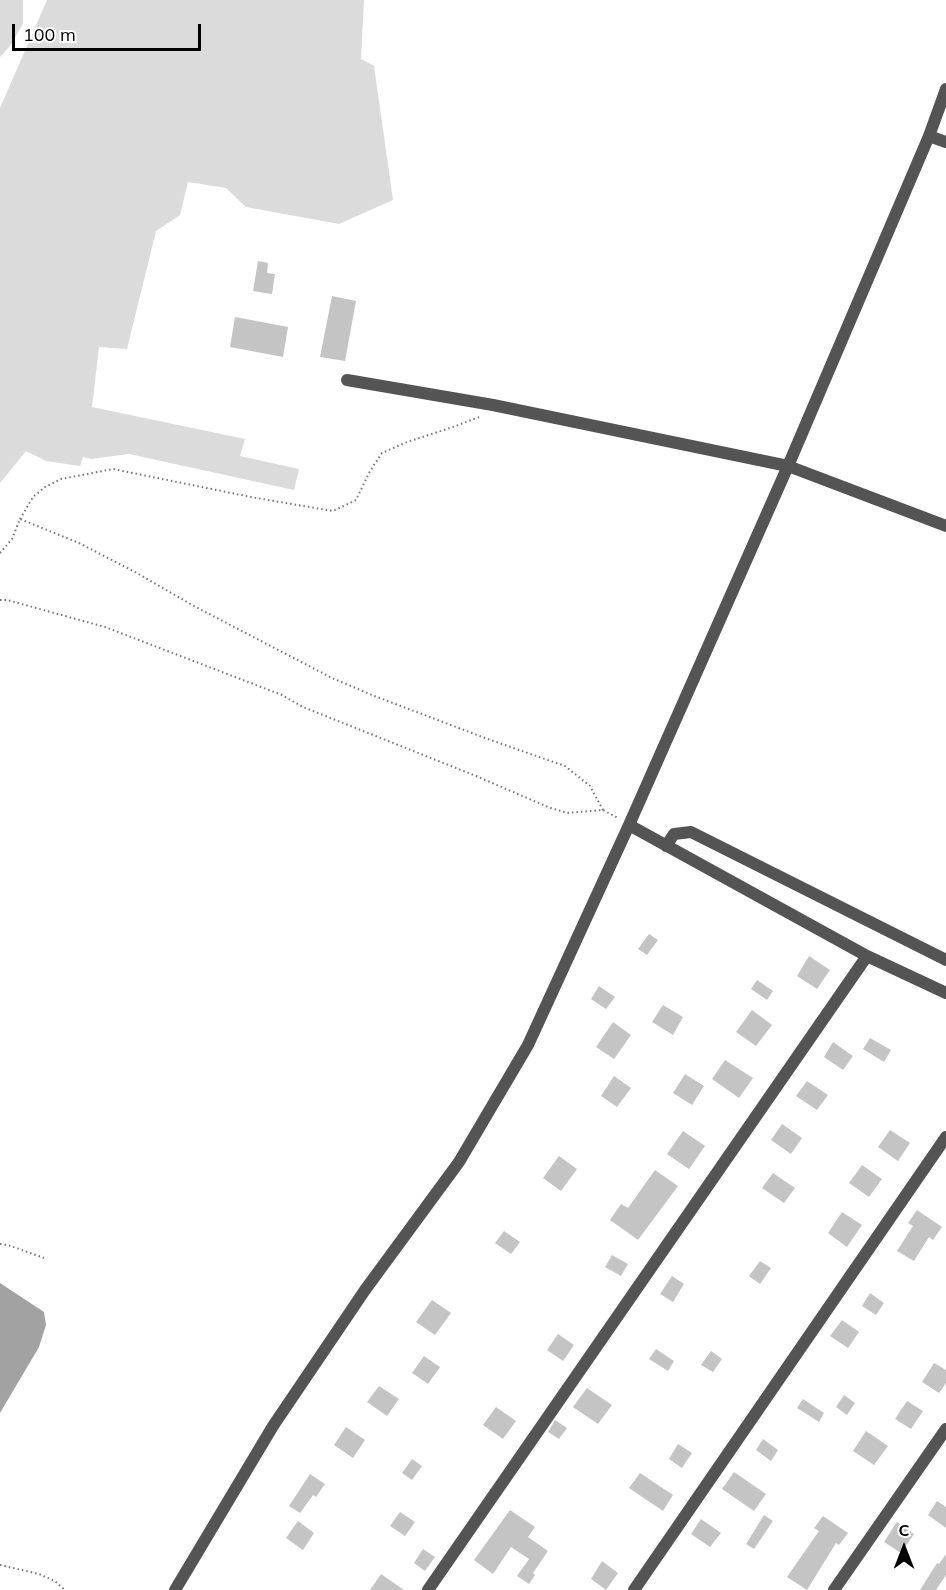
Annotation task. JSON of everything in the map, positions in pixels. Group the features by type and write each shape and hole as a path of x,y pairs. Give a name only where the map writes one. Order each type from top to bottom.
{"street":[{"path":"175,1590 273,1426 364,1290 459,1162 522,1055 629,825 788,466 930,136 946,89"},
{"path":"930,136 946,142"},
{"path":"347,380 493,405 788,466 946,526"},
{"path":"629,825 867,956 946,993"},
{"path":"666,846 674,834 691,832 946,960"},
{"path":"428,1590 867,956"},
{"path":"634,1590 946,1137"},
{"path":"834,1590 946,1429"}],"path":[{"path":"0,553 12,539 33,497 45,488 61,479 113,469 333,511 356,500 382,453 483,415 493,405"},
{"path":"20,519 79,543 332,678 485,738 565,766 590,786 603,810 629,825"},
{"path":"0,600 105,627 282,695 303,707 548,807 567,813 603,810"},
{"path":"0,1244 44,1258"},
{"path":"0,1565 39,1574 55,1581 65,1590"}],"shaded area":[{"path":"0,0 23,0 23,24 10,46 0,57"},
{"path":"47,0 364,0 361,59 374,66 393,200 339,224 246,207 226,188 188,182 180,215 156,231 127,349 99,347 92,407 245,439 240,456 299,469 294,490 129,454 91,459 83,457 80,466 46,461 26,451 0,483 0,108"},
{"path":"0,1283 44,1312 46,1325 39,1347 0,1413"}],"building":[{"path":"258,261 268,263 267,273 275,274 272,294 253,291"},
{"path":"332,296 356,301 345,361 320,357"},
{"path":"235,317 288,327 283,357 230,347"},
{"path":"649,934 658,940 647,955 638,949"},
{"path":"809,956 830,970 817,989 797,976"},
{"path":"757,980 773,991 767,1000 751,989"},
{"path":"599,986 615,997 606,1009 591,999"},
{"path":"663,1005 683,1017 673,1035 652,1022"},
{"path":"752,1010 772,1025 756,1046 736,1032"},
{"path":"613,1022 631,1035 614,1059 596,1047"},
{"path":"870,1038 891,1050 884,1062 863,1049"},
{"path":"833,1042 853,1056 843,1070 824,1057"},
{"path":"725,1060 753,1078 739,1098 712,1079"},
{"path":"685,1074 704,1086 692,1105 673,1093"},
{"path":"614,1076 631,1088 617,1107 601,1096"},
{"path":"807,1081 828,1095 817,1110 796,1096"},
{"path":"782,1124 802,1138 791,1154 771,1140"},
{"path":"890,1130 910,1143 898,1161 878,1147"},
{"path":"683,1131 705,1146 689,1169 667,1154"},
{"path":"559,1156 577,1169 561,1191 543,1178"},
{"path":"862,1165 882,1179 869,1197 849,1183"},
{"path":"655,1170 678,1186 638,1240 610,1220 621,1204 628,1208"},
{"path":"773,1173 795,1188 784,1203 762,1188"},
{"path":"917,1210 942,1227 933,1240 929,1237 914,1261 897,1251 913,1226 908,1223"},
{"path":"842,1212 862,1225 847,1247 828,1233"},
{"path":"504,1231 520,1242 511,1254 495,1243"},
{"path":"612,1255 628,1264 621,1276 605,1267"},
{"path":"760,1261 771,1268 760,1284 749,1276"},
{"path":"672,1276 684,1284 673,1302 660,1294"},
{"path":"870,1293 884,1303 876,1315 862,1306"},
{"path":"432,1300 451,1313 435,1335 416,1322"},
{"path":"842,1320 859,1332 848,1348 830,1336"},
{"path":"558,1334 574,1345 563,1361 547,1350"},
{"path":"656,1349 674,1361 668,1371 649,1359"},
{"path":"711,1351 722,1359 713,1372 701,1365"},
{"path":"424,1356 440,1367 428,1384 412,1373"},
{"path":"934,1363 946,1370 946,1383 939,1393 922,1382"},
{"path":"379,1386 399,1399 387,1416 367,1402"},
{"path":"587,1388 612,1405 598,1424 573,1407"},
{"path":"844,1395 855,1403 847,1415 836,1407"},
{"path":"803,1399 824,1413 819,1422 797,1408"},
{"path":"907,1401 923,1411 911,1429 895,1419"},
{"path":"496,1407 516,1421 503,1439 483,1425"},
{"path":"555,1420 567,1428 559,1439 548,1432"},
{"path":"346,1427 365,1440 353,1458 334,1445"},
{"path":"866,1431 888,1446 874,1465 853,1451"},
{"path":"763,1439 778,1450 771,1461 756,1450"},
{"path":"678,1444 692,1453 682,1468 669,1459"},
{"path":"412,1459 422,1466 412,1480 402,1473"},
{"path":"734,1472 766,1494 754,1511 722,1489"},
{"path":"640,1473 673,1495 663,1511 629,1488"},
{"path":"310,1474 325,1484 316,1497 313,1495 300,1513 289,1506"},
{"path":"937,1501 946,1507 946,1528 928,1515"},
{"path":"510,1510 535,1527 528,1537 548,1551 533,1573 535,1575 529,1584 517,1576 529,1559 511,1547 493,1574 474,1560"},
{"path":"400,1512 415,1522 405,1536 390,1526"},
{"path":"764,1515 773,1521 754,1549 746,1544"},
{"path":"823,1516 848,1533 839,1545 836,1543 807,1590 787,1577 819,1531 814,1528"},
{"path":"701,1519 721,1533 710,1547 691,1534"},
{"path":"298,1521 314,1533 303,1550 286,1538"},
{"path":"897,1522 914,1534 901,1553 884,1542"},
{"path":"423,1549 435,1557 425,1571 414,1563"},
{"path":"946,1554 946,1575 936,1590 920,1590 937,1563 939,1564"},
{"path":"602,1561 618,1573 606,1590 591,1579"},
{"path":"381,1574 404,1590 370,1590"}]}
